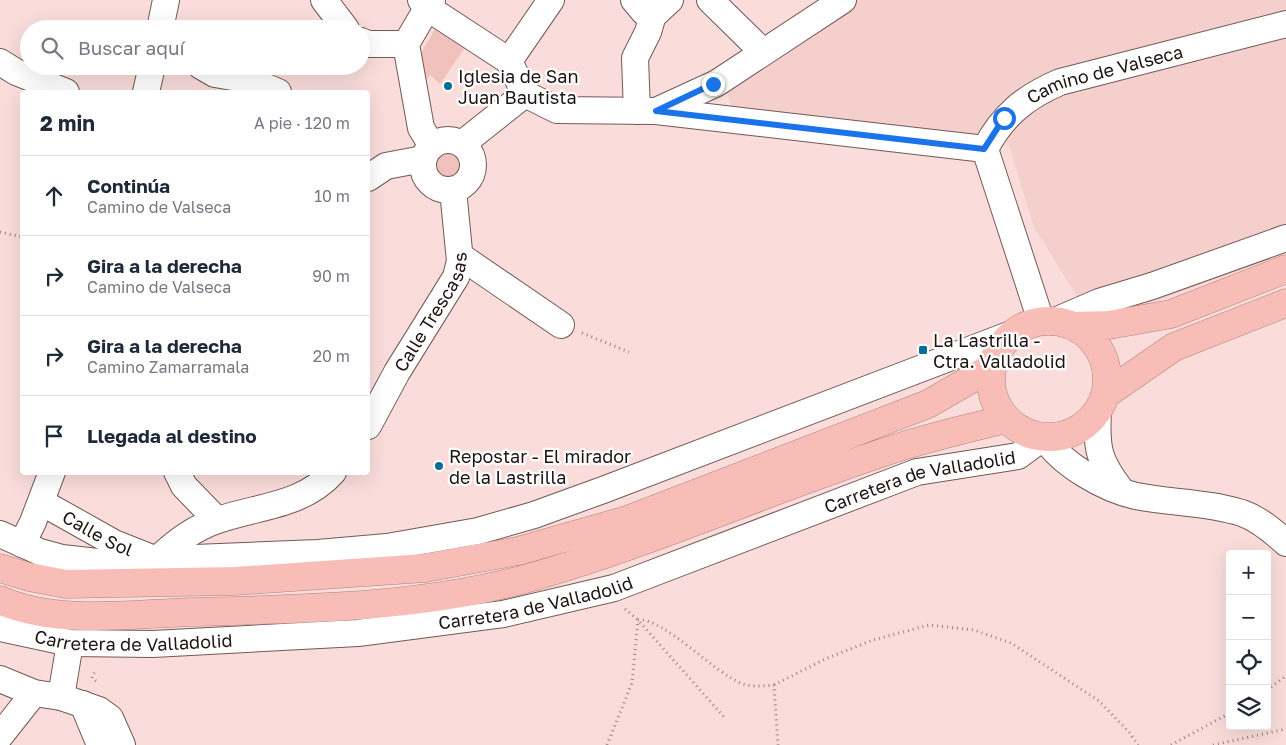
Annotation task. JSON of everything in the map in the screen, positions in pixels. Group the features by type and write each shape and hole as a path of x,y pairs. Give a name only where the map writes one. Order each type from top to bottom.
{"highway":[{"path":"1286,269 1171,314 1118,324 1056,323 1027,326 1014,333 999,349 992,367 993,395 1006,419 1023,432 1044,437 1057,437 1078,430 1102,402 1174,347 1286,303"},
{"path":"1056,323 1087,334 1101,354 1108,377 1102,402"},
{"path":"0,568 29,577 66,584 236,581 425,568 518,551 627,520 928,404 992,367"},
{"name":"Carretera de Valladolid","path":"0,600 15,607 42,612 77,615 237,611 355,605 454,594 530,578 614,552 903,446 1006,419"}],"street":[{"path":"162,20 166,0"},
{"path":"324,0 339,20"},
{"path":"509,61 551,0"},
{"path":"710,0 763,52"},
{"path":"647,111 717,83 843,0"},
{"path":"370,172 428,153 447,140 462,144 468,150 473,166 467,181 453,190 444,190 430,182 425,175 428,153 421,128 406,44 427,3 509,61 526,94 557,110 647,111 984,149 1019,255 1056,323 1098,302 1152,286 1286,238"},
{"path":"647,111 635,58 648,32 652,5"},
{"name":"Camino de Valseca","path":"984,149 1004,118 1043,90 1060,82 1286,24"},
{"path":"370,44 406,44"},
{"path":"0,62 20,74"},
{"path":"24,75 61,90"},
{"path":"146,90 150,75"},
{"path":"208,77 250,80 273,90"},
{"path":"462,144 526,94"},
{"name":"Calle Trescasas","path":"370,422 397,372 451,287 459,268 460,256 453,190"},
{"path":"460,256 560,325"},
{"path":"11,539 40,552 62,558 97,562 318,553 387,547 478,531 534,515 1014,333"},
{"path":"1102,402 1097,439 1102,463 1120,490"},
{"path":"1044,437 1055,452 1075,468 1120,490 1135,496 1195,503 1242,514 1266,526 1286,543"},
{"name":"Carretera de Valladolid","path":"0,628 70,643 153,644 358,633 502,614 614,588 917,472 1018,456 1044,437"},
{"name":"Calle Sol","path":"11,539 42,502 51,475"},
{"path":"157,560 176,541 217,520 307,494 327,475"},
{"path":"185,477 217,520"},
{"name":"Calle Sol","path":"42,502 114,543 157,560"},
{"path":"70,643 72,700 100,745"},
{"path":"0,679 34,693 72,700 99,710 110,718 122,745"},
{"path":"0,736 34,693"}],"path":[{"path":"0,232 20,237"},
{"path":"560,325 629,352"},
{"path":"638,620 646,619 657,623 683,644 742,684 757,687 774,685 825,659 873,640 929,625 974,630 1011,642 1099,701 1129,732 1138,745"},
{"path":"638,620 724,717"},
{"path":"607,745 632,683 638,620"},
{"path":"1271,687 1286,676"},
{"path":"774,685 778,745"},
{"path":"1171,745 1226,715"},
{"path":"1213,745 1286,729"}],"shaded area":[{"path":"858,0 1286,0 1286,253 1149,304 1089,316 1034,227 1008,142 740,136 726,89"},
{"path":"437,25 466,46 440,84 430,75 417,89 413,68"},
{"path":"449,152 459,156 463,166 459,176 449,180 439,176 435,166 439,156"}],"place":[{"name":"Iglesia de San Juan Bautista","path":"448,86"},
{"name":"La Lastrilla - Ctra. Valladolid","path":"923,350"},
{"name":"Repostar - El mirador de la Lastrilla","path":"439,466"}],"route":[{"path":"713,84 656,111 984,149 995,129 1004,118"}]}
